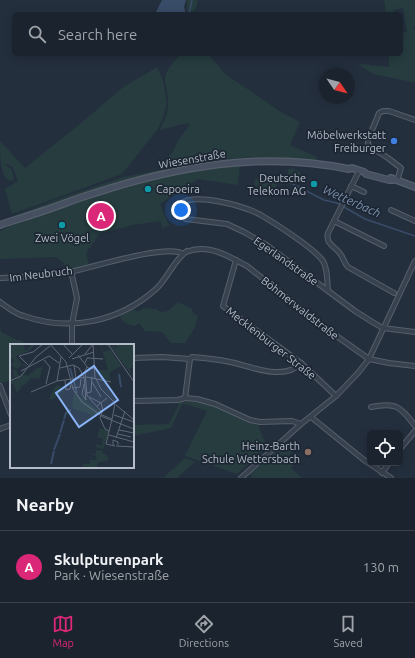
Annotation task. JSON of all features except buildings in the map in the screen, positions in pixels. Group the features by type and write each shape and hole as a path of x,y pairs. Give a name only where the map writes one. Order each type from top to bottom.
{"main road":[{"name":"Wiesenstraße","path":"42,211 145,178 173,171 237,162 270,161 311,163 349,169 352,168 366,174 389,180 395,180 415,187"},
{"path":"0,225 42,211"},
{"path":"0,229 42,211"}],"street":[{"path":"395,180 400,173 401,168 368,145 368,140 379,114 383,111 389,111 415,120"},
{"path":"360,172 351,186 327,238 340,253 344,263 348,267 394,293"},
{"path":"351,186 364,192"},
{"name":"Egerlandstraße","path":"328,291 326,268 320,258 284,230 258,214 237,206 212,200 187,200 180,204 180,216 193,221 227,224 244,232 265,244 328,291 355,311 383,328"},
{"path":"391,210 415,221"},
{"path":"334,222 384,246"},
{"name":"Böhmerwaldstraße","path":"185,252 195,248 212,250 236,260 247,266 328,330 369,358 389,363 415,366"},
{"name":"Im Neubruch","path":"0,278 28,277 71,271 152,253 173,250 185,252"},
{"path":"0,302 23,316 42,321 72,324 100,320 137,303 163,282 185,252"},
{"name":"Mecklenburger Straße","path":"236,260 223,306 301,363 336,396"},
{"path":"241,478 300,424 311,417 355,378 369,358 415,261"},
{"path":"71,271 77,298 72,324 72,344"},
{"path":"383,328 415,332"},
{"path":"134,358 212,358 271,372 297,368 301,363"},
{"path":"185,398 190,359"},
{"path":"0,386 10,412"},
{"path":"134,401 178,400 185,398 211,402 250,420 260,422 292,421 300,424"},
{"path":"371,407 385,404 396,406 406,414 415,426"},
{"path":"311,417 390,478"},
{"path":"0,429 10,425"},
{"path":"403,446 415,432"},
{"path":"382,473 387,466"}],"green space":[{"path":"187,0 198,0 195,11 189,12 187,10"},
{"path":"384,0 415,0 415,25 413,29 415,29 415,83 374,74 359,65 389,67 389,56 403,56 403,33 407,32 403,8 394,10 394,12 386,12"},
{"path":"180,56 210,56 225,74 281,112 300,122 290,145 317,157 316,161 276,158 238,158 199,162 160,169 190,124 187,123 160,130 168,109 165,77 170,66"},
{"path":"157,67 163,80 167,103 163,118 157,130 122,174 12,214 5,189 18,181 13,167 7,164 5,165 11,169 14,178 12,181 8,180 3,172 0,141 25,168 122,88"},
{"path":"230,160 192,166 0,224 0,221 123,177 196,163"},
{"path":"240,165 238,185 198,179 160,204 169,226 162,228 161,221 132,225 99,234 86,253 89,265 68,270 62,261 55,257 0,259 0,231 42,213 132,185 174,175"},
{"path":"291,168 300,172 301,177 297,178 288,174 288,170"},
{"path":"260,178 270,178 278,182 273,192 255,186 254,180"},
{"path":"178,302 192,309 193,313 198,316 194,329 185,343 171,343 162,332 145,331 139,323 135,326 128,324 123,321 120,316 134,309 137,312 144,308 156,309 161,312 168,311"},
{"path":"0,325 1,332 17,340 23,341 23,344 10,344 10,380 0,384"},
{"path":"180,402 198,402 209,404 258,425 267,447 237,474 185,456 207,411 185,404 182,404 171,428 134,436 134,425 169,424"},
{"path":"286,443 295,449 287,458 294,464 291,468 301,478 251,478 252,477 250,474"},
{"path":"185,458 195,462 177,478 163,478"}],"water":[{"path":"162,0 186,0 184,7 185,12 156,12"}],"waterway":[{"path":"188,12 192,0"},
{"name":"Wetterbach","path":"283,179 324,200 337,203 365,219 415,236"}],"place":[{"name":"Möbelwerkstatt Freiburger","path":"394,141"},
{"name":"Deutsche Telekom AG","path":"314,184"},
{"name":"Capoeira","path":"148,189"},
{"name":"Skulpturenpark","path":"101,216"},
{"name":"Zwei Vögel","path":"62,225"},
{"name":"Heinz-Barth Schule Wettersbach","path":"308,452"}]}
